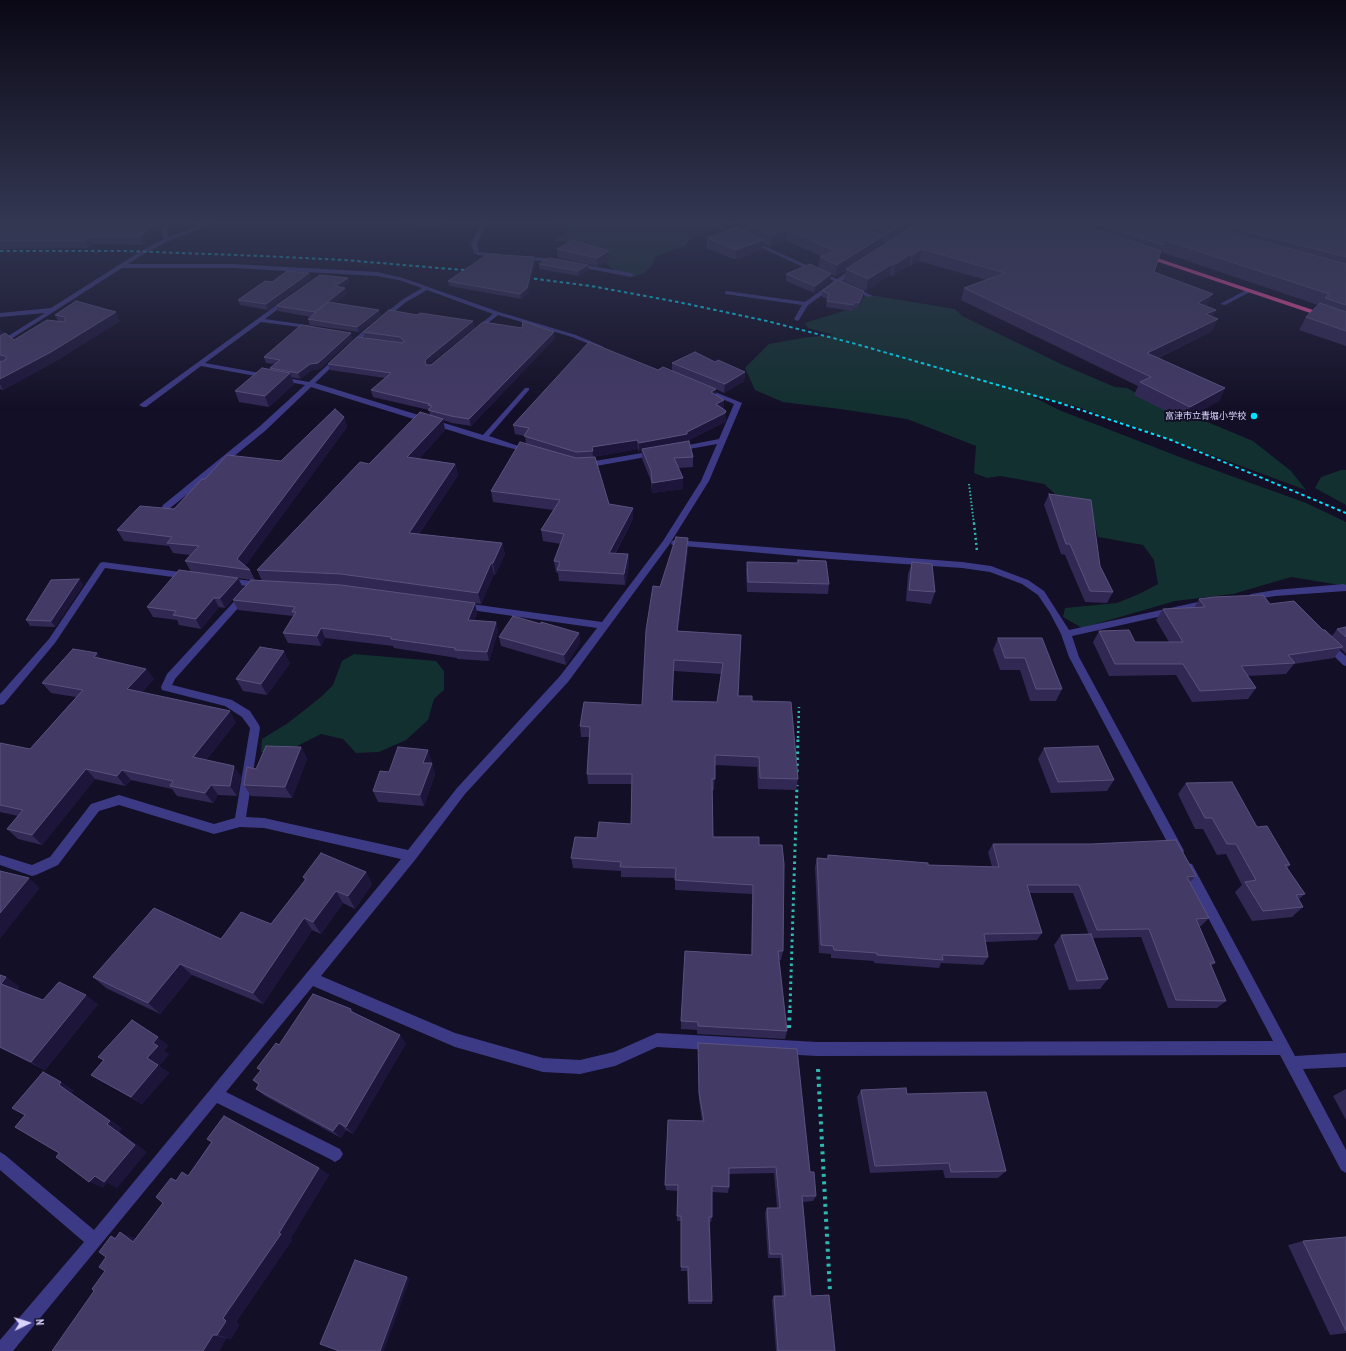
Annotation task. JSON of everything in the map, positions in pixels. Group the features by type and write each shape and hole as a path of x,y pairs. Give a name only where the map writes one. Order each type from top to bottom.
{"highway":[{"path":"1233,285 1346,323"}],"street":[{"path":"0,344 91,285"},
{"path":"416,285 497,313 574,336 610,351"},
{"path":"797,319 806,304 831,285"},
{"path":"848,285 870,296"},
{"path":"166,507 262,428 359,338 404,301 425,289"},
{"path":"1223,304 1248,290"},
{"path":"727,293 806,304"},
{"path":"143,405 291,297"},
{"path":"0,315 54,309"},
{"path":"469,335 497,313"},
{"path":"259,320 322,330"},
{"path":"33,323 46,325"},
{"path":"200,364 310,384 534,452"},
{"path":"2,1351 95,1241 411,856 461,791 564,679 666,543 705,481 738,403 695,386"},
{"path":"484,438 527,389"},
{"path":"577,465 596,464 723,441"},
{"path":"666,543 980,567 991,569 1025,582 1041,593 1066,634 1074,657 1285,1048 1346,1165"},
{"path":"0,701 52,641 103,565 198,578"},
{"path":"214,580 269,586"},
{"path":"240,822 255,728 246,714 228,703 166,687 170,677 253,585"},
{"path":"1243,598 1274,593 1346,588"},
{"path":"1274,593 1286,604"},
{"path":"1066,634 1220,601"},
{"path":"455,605 605,626"},
{"path":"1318,636 1346,662"},
{"path":"0,860 32,871 54,861 95,807 119,800 214,829 240,822 264,822 411,856"},
{"path":"310,978 455,1040 543,1065 580,1067 615,1059 657,1040 817,1049 1285,1048"},
{"path":"1293,1063 1346,1060"},
{"path":"215,1094 335,1154"},
{"path":"0,1160 95,1241"}],"path":[{"path":"969,484 980,567"},
{"path":"789,1047 799,707"},
{"path":"817,1049 830,1292"}],"green space":[{"path":"853,296 876,296 955,309 962,316 1063,365 1115,387 1127,388 1163,408 1205,421 1253,441 1291,471 1306,490 1075,406 1029,395 1059,410 1190,461 1306,503 1346,522 1346,586 1291,577 1233,594 1175,601 1082,628 1063,617 1065,608 1117,603 1158,584 1154,560 1143,545 1098,537 1091,509 1061,503 1053,492 1044,484 1001,476 987,478 974,473 976,446 907,419 783,402 755,390 745,368 769,344 809,337 834,335 808,328 805,323 856,307"},
{"path":"1341,470 1346,470 1346,505 1315,488 1321,477"},
{"path":"354,654 436,661 444,671 444,690 434,699 428,720 406,740 379,752 356,753 343,739 321,734 283,753 261,752 262,739 288,723 321,697 333,685 342,661"}],"building":[{"path":"259,285 292,285 266,304 238,300"},
{"path":"306,285 337,285 335,286 345,288 315,312 276,306"},
{"path":"470,285 528,285 527,288 520,294"},
{"path":"831,285 850,285 864,291 859,303 855,302 853,305 827,301 829,294 822,291"},
{"path":"972,285 1189,285 1213,294 1198,303 1216,310 1206,314 1218,319 1147,353 1225,388 1190,407 1140,382 1151,377 964,288"},
{"path":"1302,285 1346,285 1346,305 1325,298 1329,294"},
{"path":"76,301 116,312 51,352 0,379 0,361 2,362 7,358 0,355 0,336 5,333 14,340 47,320 65,322 65,317 55,315"},
{"path":"328,302 379,310 357,327 308,319"},
{"path":"1320,303 1346,312 1346,331 1306,317"},
{"path":"389,310 417,315 420,313 473,321 425,360 426,365 431,365 483,322 522,328 523,321 554,332 469,419 428,410 432,406 428,405 430,404 371,390 391,373 328,364 357,337 403,343 404,341 400,337 363,332"},
{"path":"301,325 351,333 318,363 310,364 298,373 270,368 280,360 264,357"},
{"path":"589,342 658,370 663,367 716,389 711,392 724,400 716,404 726,411 725,413 687,432 687,434 639,443 637,440 592,447 593,451 576,452 524,436 529,428 513,425"},
{"path":"695,352 715,362 718,360 745,372 725,384 672,363"},
{"path":"262,368 290,373 265,396 235,391"},
{"path":"335,409 344,417 237,559 250,570 185,561 199,546 167,543 172,537 117,530 140,506 174,509 227,455 281,461"},
{"path":"420,412 443,419 407,457 455,464 409,533 502,543 493,563 491,563 478,593 341,574 257,570 360,462 369,464"},
{"path":"689,441 693,457 674,458 683,478 652,483 651,471 642,449"},
{"path":"520,442 576,458 595,457 609,504 633,508 609,553 628,554 624,574 557,570 560,562 554,561 564,534 541,530 560,500 491,491"},
{"path":"1049,494 1091,500 1100,566 1113,592 1090,591 1070,544 1066,544"},
{"path":"676,537 688,538 677,631 741,635 738,696 752,696 752,701 791,702 798,779 760,778 759,757 715,755 715,779 712,779 713,837 759,837 759,845 782,845 784,864 783,951 778,951 787,1031 698,1026 698,1022 681,1021 685,951 752,955 753,885 675,880 676,868 620,867 621,862 571,858 575,837 597,838 599,822 631,824 632,774 587,774 590,727 580,726 584,702 642,705 646,630 653,586 660,587","holes":["674,660 723,663 717,702 672,701"]},
{"path":"798,560 826,561 829,584 748,582 747,562 798,563"},
{"path":"912,562 932,564 935,592 909,590"},
{"path":"179,570 238,578 220,598 214,598 196,619 173,615 176,611 147,607"},
{"path":"79,579 51,621 26,620 51,580"},
{"path":"251,580 341,585 475,603 468,620 496,622 487,652 455,650 455,648 391,639 391,637 321,628 317,636 283,633 296,612 292,612 295,607 233,600"},
{"path":"1263,595 1270,604 1294,601 1323,630 1325,630 1343,647 1288,655 1295,663 1241,666 1256,688 1200,691 1183,664 1115,664 1099,631 1129,630 1135,642 1183,642 1163,609 1205,607 1199,599"},
{"path":"513,616 579,633 564,655 499,637"},
{"path":"1346,627 1346,637 1337,629"},
{"path":"998,638 1042,638 1062,689 1036,689 1025,658 1005,658"},
{"path":"260,647 284,651 261,684 236,679"},
{"path":"73,649 97,653 94,657 146,669 127,689 230,711 193,757 234,766 230,786 211,785 205,793 170,786 173,781 122,770 117,776 86,769 32,835 7,829 23,810 0,805 0,743 30,749 83,690 42,683"},
{"path":"266,746 301,747 285,787 244,785 247,767 256,769"},
{"path":"1098,746 1114,780 1058,782 1044,748"},
{"path":"398,747 428,750 423,763 432,763 420,795 373,791 380,771 389,772"},
{"path":"1232,782 1257,827 1267,826 1290,865 1285,865 1305,894 1296,895 1303,907 1263,911 1245,882 1256,880 1236,844 1227,844 1212,818 1205,818 1186,783"},
{"path":"1176,840 1196,876 1187,877 1209,918 1196,919 1215,963 1210,963 1226,1001 1176,1000 1149,929 1097,930 1079,885 1027,885 1042,933 984,934 988,957 942,955 943,960 834,950 833,946 821,945 817,858 828,859 828,855 928,863 928,865 999,867 993,844 1091,844"},
{"path":"321,853 366,872 348,896 336,891 313,922 304,918 253,993 180,964 148,1003 93,977 154,908 221,939 241,912 271,924 306,879 303,877"},
{"path":"0,871 29,878 0,913"},
{"path":"1091,934 1108,979 1077,981 1061,935"},
{"path":"0,975 6,977 1,984 43,1000 59,982 86,995 31,1062 0,1047"},
{"path":"313,994 351,1009 350,1011 400,1035 346,1127 339,1123 333,1131 256,1089 259,1084 253,1080 261,1070 257,1068 276,1043 279,1045"},
{"path":"132,1020 158,1037 153,1043 158,1046 147,1058 158,1065 131,1097 91,1075 104,1060 98,1057"},
{"path":"698,1043 797,1049 810,1172 814,1172 816,1196 802,1196 811,1296 829,1295 835,1351 778,1351 774,1296 785,1296 782,1254 770,1254 767,1208 780,1208 776,1167 729,1168 729,1187 712,1186 712,1217 709,1217 712,1301 689,1301 688,1267 681,1267 681,1216 677,1216 678,1185 665,1185 668,1120 704,1121 699,1093"},
{"path":"43,1072 61,1082 59,1085 110,1121 107,1124 135,1145 104,1182 95,1176 89,1182 56,1157 59,1153 15,1127 25,1115 12,1108"},
{"path":"906,1088 907,1094 986,1092 1006,1171 951,1172 949,1163 875,1166 861,1090"},
{"path":"224,1116 319,1168 279,1233 281,1234 223,1318 226,1321 217,1335 213,1335 203,1351 52,1351 94,1291 92,1289 105,1271 99,1267 106,1257 99,1252 111,1236 115,1239 120,1232 133,1242 163,1203 156,1197 171,1178 176,1181 182,1172 188,1176 212,1142 207,1139"},
{"path":"1346,1237 1346,1331 1303,1241"},
{"path":"355,1260 407,1277 380,1351 339,1351 320,1344"}],"railway":[{"path":"584,285 678,302 767,321 856,344 1060,403 1171,440 1346,513"}],"place":[{"name":"富津市立青堀小学校","path":"1254,416"}]}
